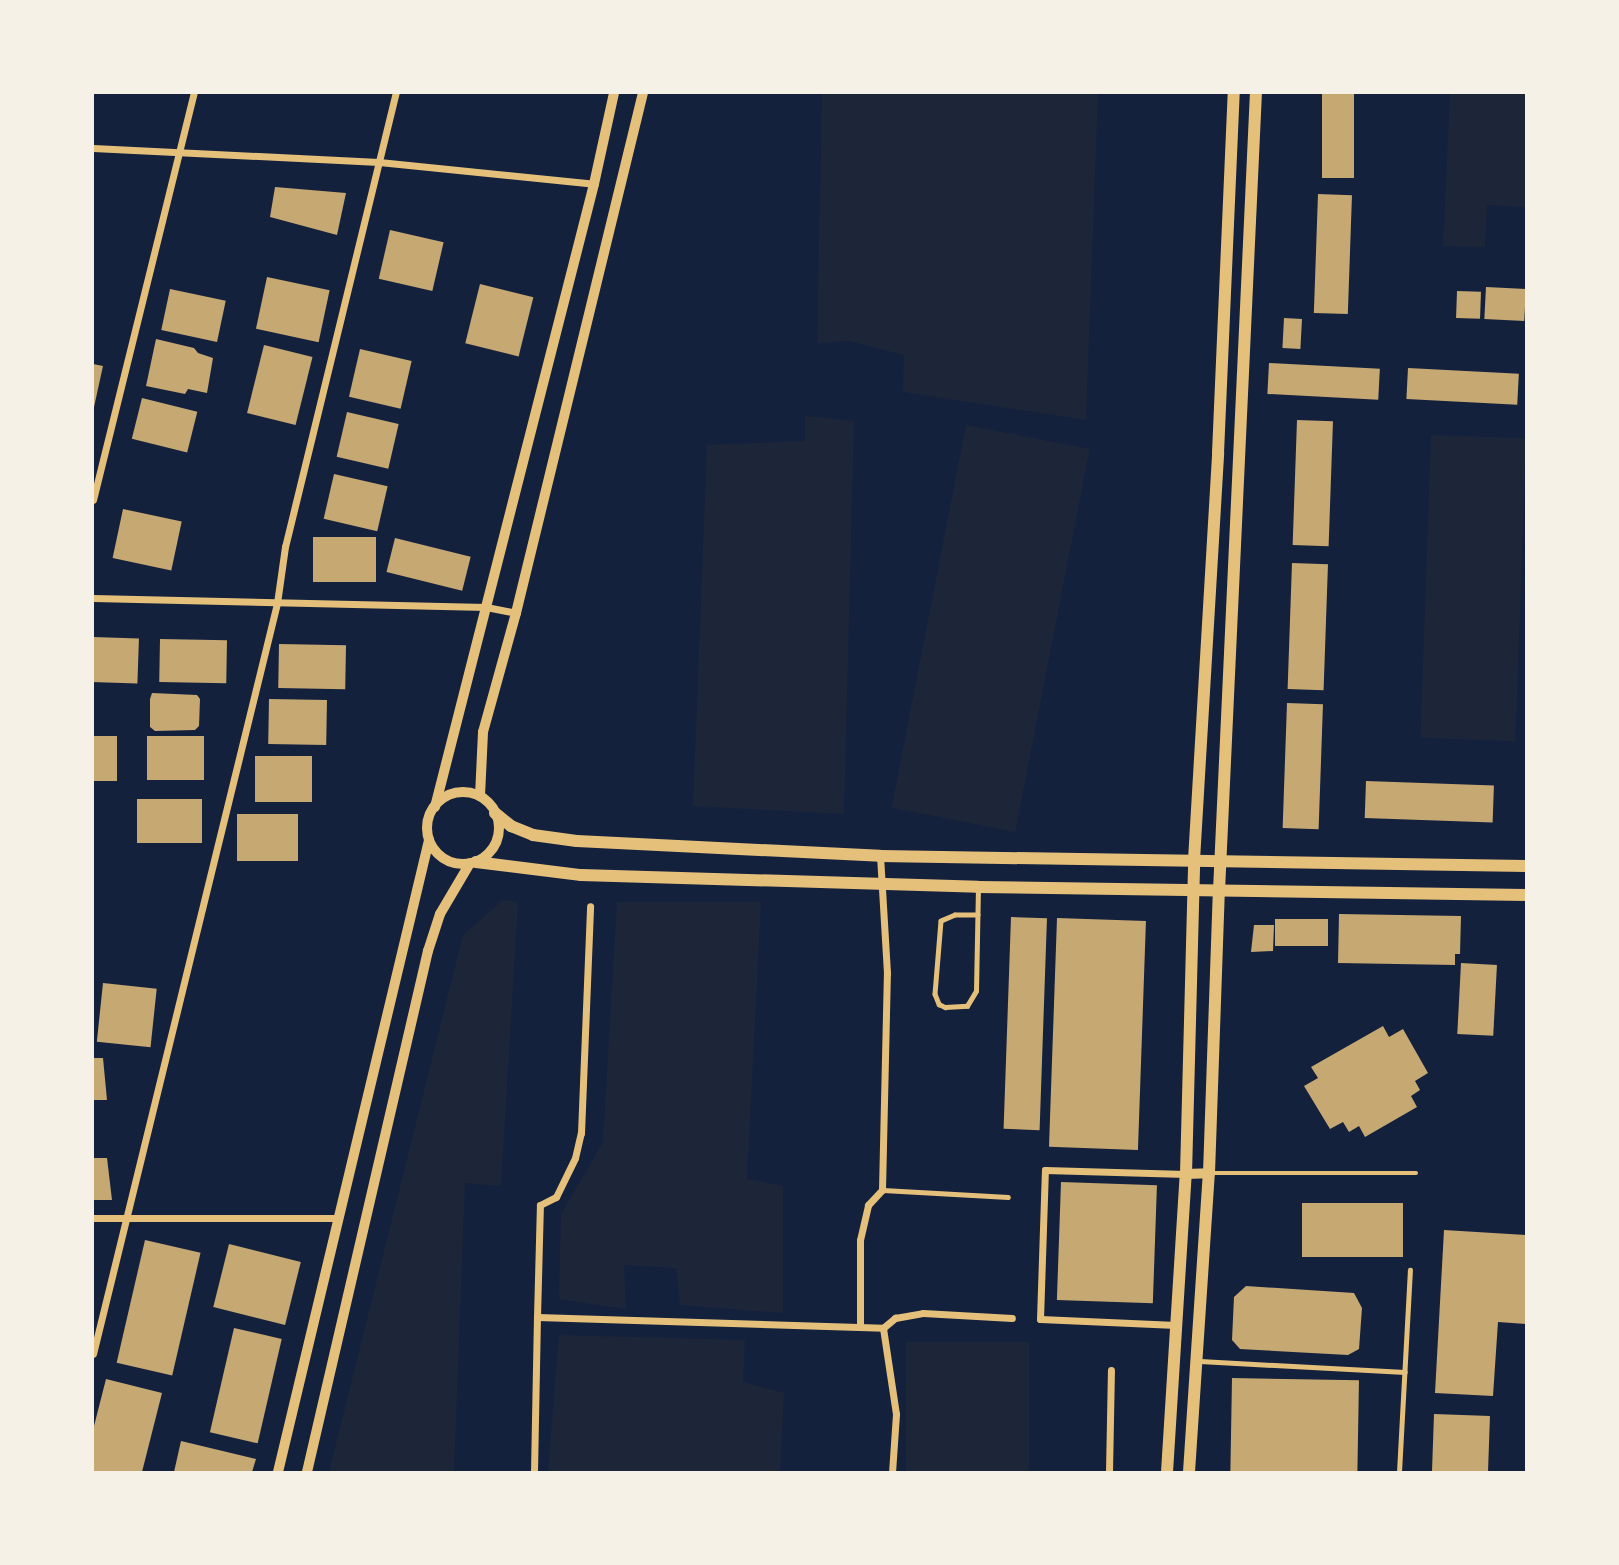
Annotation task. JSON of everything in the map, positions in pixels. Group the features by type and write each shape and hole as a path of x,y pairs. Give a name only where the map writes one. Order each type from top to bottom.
{"main road":[{"path":"1167,1472 1186,1174 1194,860 1224,337 1234,93"},
{"path":"1189,1472 1209,1173 1219,891 1256,93"},
{"path":"1224,337 1244,338"},
{"path":"1220,408 1242,410"},
{"path":"495,813 512,826 554,840 880,856 1526,866"},
{"path":"473,862 581,875 978,887 1526,895"}],"street":[{"path":"93,500 194,93"},
{"path":"93,1354 276,603 285,547 396,93"},
{"path":"435,807 594,184 614,93"},
{"path":"480,796 483,732 516,613 643,93"},
{"path":"93,148 379,162 594,184"},
{"path":"93,598 486,607 516,613"},
{"path":"278,1472 429,840 429,817 444,798 455,794 480,796 495,813 499,824 494,847 473,862 440,914 428,951 307,1472"},
{"path":"429,840 443,858 453,863 473,862"},
{"path":"860,1326 860,1240 868,1205 882,1190 887,973 880,856"},
{"path":"534,1472 540,1205 556,1197 575,1158 580,1133 590,906"},
{"path":"1176,1325 1040,1319 1045,1170 1209,1173"},
{"path":"93,1218 340,1218"},
{"path":"537,1317 883,1328 895,1318 923,1314 1012,1318"},
{"path":"883,1328 895,1414 892,1472"},
{"path":"1109,1472 1111,1370"}],"lane":[{"path":"978,887 978,915 976,991 973,999 957,1009 945,1007 939,1004 935,994 941,921 955,915 978,915"},
{"path":"1209,1173 1416,1172"},
{"path":"882,1190 1008,1196"},
{"path":"1399,1472 1410,1270"},
{"path":"1195,1361 1405,1372"}],"shaded area":[{"path":"822,93 1098,93 1086,420 903,392 904,355 849,341 817,343"},
{"path":"1450,93 1526,93 1526,207 1487,205 1485,247 1443,246"},
{"path":"805,416 854,421 844,814 693,806 707,445 805,441"},
{"path":"966,425 1090,449 1015,832 892,808"},
{"path":"1431,435 1526,438 1515,741 1420,738"},
{"path":"503,900 518,902 501,1186 465,1183 454,1472 329,1472 463,935"},
{"path":"617,902 761,902 747,1179 783,1186 783,1313 680,1305 676,1268 624,1265 626,1309 559,1299 561,1214 603,1142"},
{"path":"559,1335 745,1340 743,1382 784,1393 780,1472 548,1472"},
{"path":"906,1342 1029,1342 1029,1472 906,1472"}],"building":[{"path":"1322,93 1354,93 1354,178 1322,178"},
{"path":"275,187 346,193 337,235 270,217"},
{"path":"1318,194 1352,195 1348,314 1314,313"},
{"path":"390,230 444,242 432,291 379,279"},
{"path":"267,277 330,290 319,342 256,329"},
{"path":"480,284 533,297 519,356 465,343"},
{"path":"1486,287 1526,289 1524,321 1484,319"},
{"path":"170,289 226,301 217,342 161,330"},
{"path":"1457,291 1481,292 1480,319 1456,318"},
{"path":"1284,318 1302,319 1300,349 1282,348"},
{"path":"156,339 194,348 198,353 213,358 207,393 188,389 185,394 146,386"},
{"path":"264,345 313,357 296,425 247,413"},
{"path":"360,349 412,361 401,409 349,397"},
{"path":"1269,363 1380,369 1378,400 1267,394"},
{"path":"93,364 103,366 94,407 93,407"},
{"path":"1408,368 1519,374 1517,405 1406,399"},
{"path":"142,398 197,412 187,453 132,439"},
{"path":"347,412 399,424 388,469 337,457"},
{"path":"1297,420 1333,421 1329,546 1293,545"},
{"path":"334,474 388,486 377,531 324,519"},
{"path":"123,509 182,521 171,570 113,558"},
{"path":"313,537 376,537 376,582 313,582"},
{"path":"395,538 471,557 462,591 387,572"},
{"path":"1292,563 1328,564 1324,690 1288,689"},
{"path":"93,637 139,639 137,684 93,682"},
{"path":"160,639 227,640 226,683 159,682"},
{"path":"279,644 346,645 345,689 278,688"},
{"path":"152,693 197,695 200,699 199,726 195,730 155,731 150,727"},
{"path":"269,699 327,700 326,745 268,744"},
{"path":"1287,703 1323,704 1319,829 1283,828"},
{"path":"93,736 117,736 117,781 93,781"},
{"path":"147,736 204,736 204,780 147,780"},
{"path":"255,756 312,756 312,802 255,802"},
{"path":"1366,781 1494,785 1493,822 1365,818"},
{"path":"137,799 202,799 202,843 137,843"},
{"path":"237,814 298,814 298,861 237,861"},
{"path":"1339,914 1461,916 1460,954 1455,954 1455,965 1338,963"},
{"path":"1011,917 1047,918 1040,1130 1004,1129"},
{"path":"1057,918 1146,921 1138,1150 1049,1147"},
{"path":"1275,919 1328,919 1328,946 1275,946"},
{"path":"1254,925 1274,925 1273,951 1251,952"},
{"path":"1461,963 1497,965 1493,1036 1457,1034"},
{"path":"103,983 157,989 151,1047 97,1042"},
{"path":"1383,1026 1389,1037 1403,1029 1428,1073 1415,1081 1420,1090 1411,1096 1417,1107 1365,1137 1359,1126 1349,1132 1343,1122 1330,1129 1304,1086 1318,1078 1311,1067"},
{"path":"93,1058 103,1058 107,1100 93,1100"},
{"path":"93,1158 107,1158 112,1200 93,1200"},
{"path":"1061,1182 1157,1185 1153,1303 1057,1300"},
{"path":"1302,1203 1403,1203 1403,1257 1302,1257"},
{"path":"1444,1230 1526,1235 1526,1324 1498,1322 1493,1396 1435,1393"},
{"path":"145,1240 201,1253 172,1376 117,1363"},
{"path":"229,1244 301,1262 285,1325 213,1307"},
{"path":"1246,1286 1354,1293 1362,1308 1359,1349 1348,1355 1240,1349 1232,1340 1234,1297"},
{"path":"234,1328 282,1339 258,1443 210,1432"},
{"path":"1232,1378 1359,1380 1357,1472 1230,1472"},
{"path":"106,1379 162,1393 142,1472 93,1472 93,1430"},
{"path":"1434,1414 1490,1416 1488,1472 1432,1472"},
{"path":"181,1441 256,1459 252,1472 174,1472"}]}
